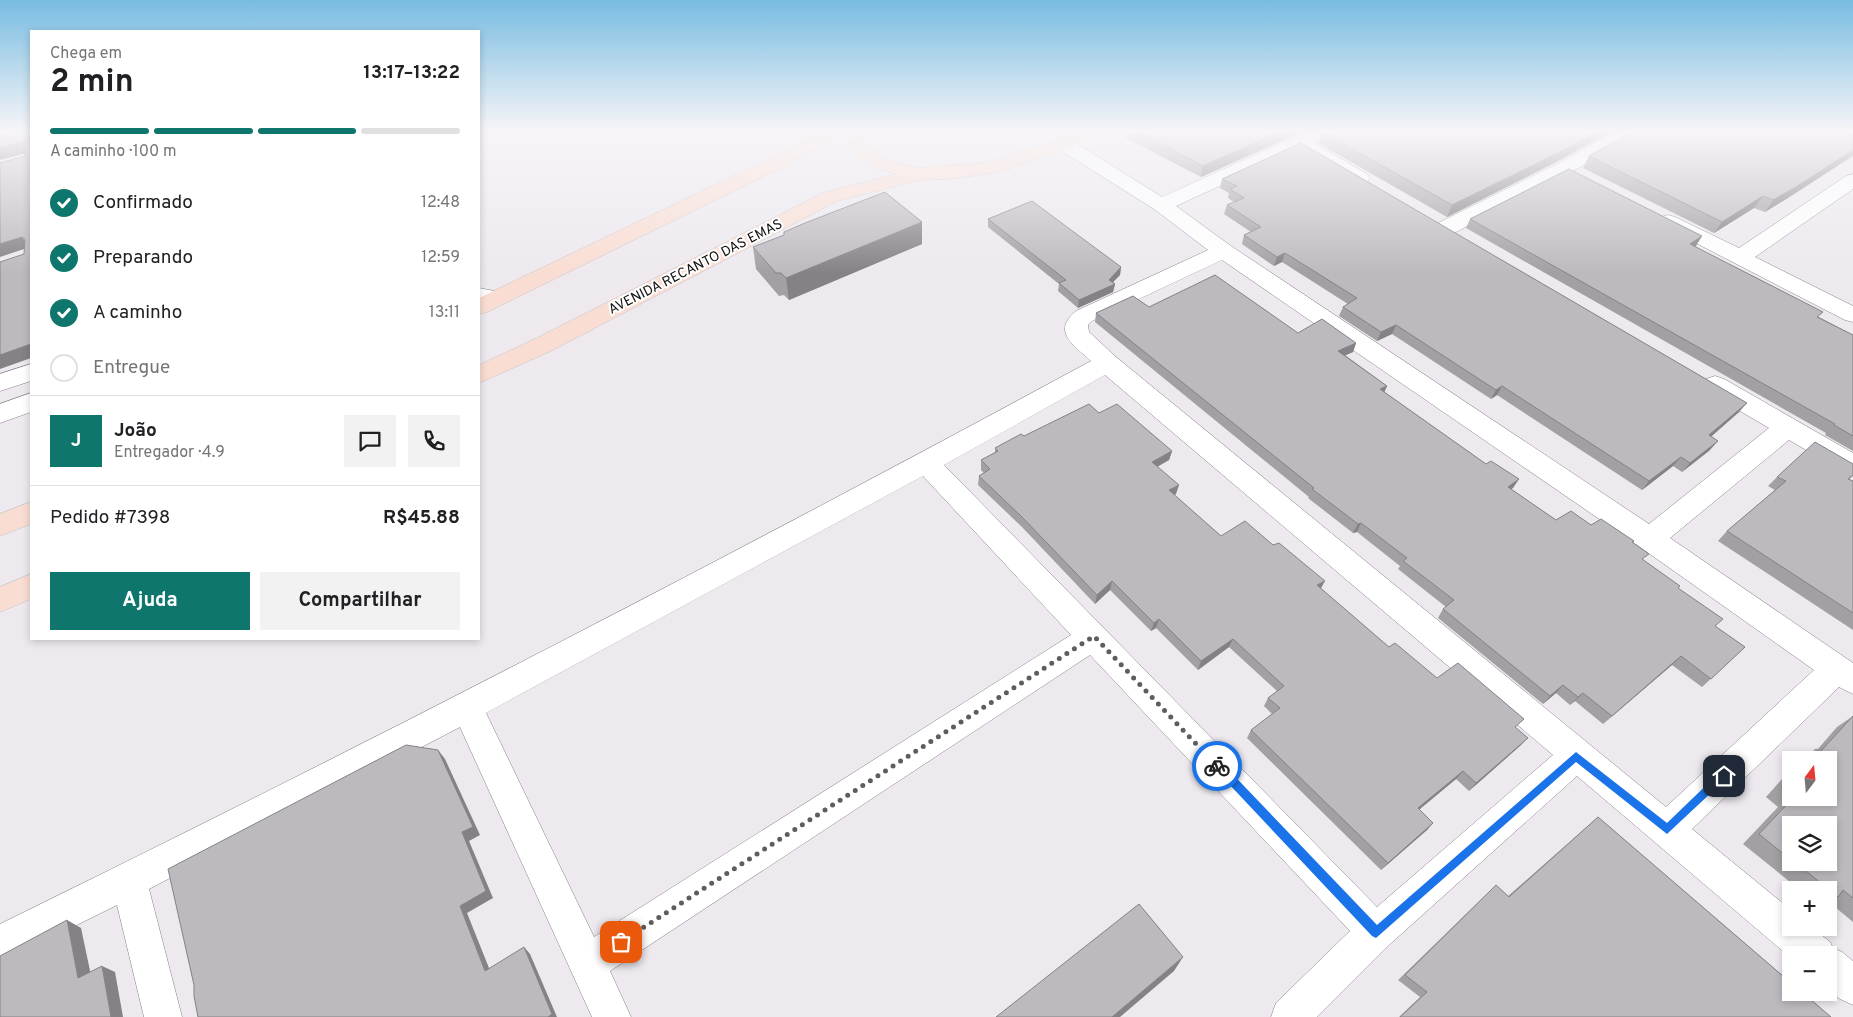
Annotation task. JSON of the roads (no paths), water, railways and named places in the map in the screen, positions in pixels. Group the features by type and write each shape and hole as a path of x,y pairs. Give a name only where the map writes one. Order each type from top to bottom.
{"main road":[{"path":"484,300 745,177"},
{"name":"AVENIDA RECANTO DAS EMAS","path":"480,375 543,345 822,201 846,192 909,177"},
{"path":"0,526 30,513"},
{"path":"0,600 30,586"}],"street":[{"path":"1126,177 1223,251 1650,539 1845,674 1667,829"},
{"path":"1161,205 1221,177"},
{"path":"1359,177 1372,185"},
{"path":"1472,243 1438,224 1559,177"},
{"path":"1740,258 1853,180"},
{"path":"1652,213 1853,315"},
{"path":"1223,251 1078,320 1075,328 1077,334 1107,363 1576,756 1667,829 1806,946"},
{"path":"0,944 467,707 926,463 1107,363"},
{"path":"0,384 30,372"},
{"path":"1694,373 1853,464"},
{"path":"0,414 30,402"},
{"path":"1650,539 1788,427"},
{"path":"926,463 1376,932"},
{"path":"588,963 1094,636"},
{"path":"467,707 612,1017"},
{"path":"1290,1017 1376,932 1576,756"},
{"path":"129,880 163,1017"},
{"path":"1837,972 1853,986"}]}
